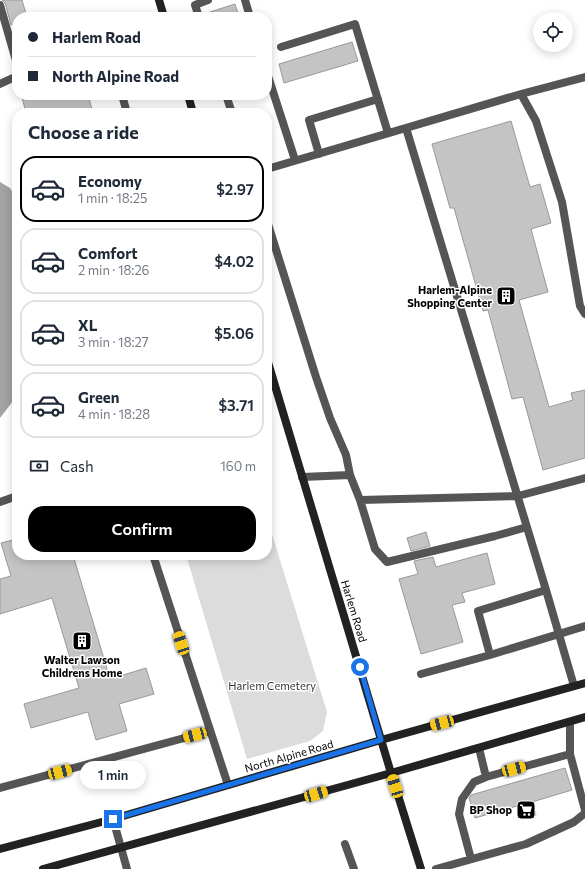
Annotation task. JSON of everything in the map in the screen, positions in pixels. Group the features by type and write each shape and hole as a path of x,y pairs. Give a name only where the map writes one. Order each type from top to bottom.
{"main road":[{"path":"159,0 163,12"},
{"name":"Harlem Road","path":"272,376 421,869"},
{"name":"North Alpine Road","path":"0,849 113,819 381,740 585,683"},
{"path":"43,869 391,773 585,717"}],"street":[{"path":"197,12 195,4 208,0"},
{"path":"245,0 249,12"},
{"path":"0,5 12,47"},
{"path":"281,47 355,24 388,133"},
{"path":"272,167 521,94 585,77"},
{"path":"0,84 12,78"},
{"path":"272,89 295,160"},
{"path":"521,94 536,121 562,202 580,306 585,314"},
{"path":"319,154 309,120 378,99"},
{"path":"406,128 574,686"},
{"path":"272,237 316,377 330,418 346,455 350,475 360,500 375,549 387,562 458,546 527,527"},
{"path":"302,477 350,475"},
{"path":"360,500 518,496 585,478"},
{"path":"0,502 12,498"},
{"path":"155,560 228,785"},
{"path":"490,655 478,611 546,590"},
{"path":"420,674 490,655 585,626"},
{"path":"436,869 526,844 574,822 585,812 570,754 570,722"},
{"path":"0,788 210,731"},
{"path":"479,748 486,777"},
{"path":"471,859 459,814 462,798 474,782 486,777 570,754"},
{"path":"113,819 127,869"},
{"path":"345,844 354,869"}],"green space":[{"name":"Harlem Cemetery","path":"272,534 327,712 323,731 310,741 247,759 187,560 272,560"}],"shaded area":[{"path":"0,182 10,188 12,191 12,402 0,418"}],"building":[{"path":"2,0 22,0 26,12 12,12 11,25 5,3"},
{"path":"235,4 237,12 210,12"},
{"path":"352,42 358,61 284,83 279,64"},
{"path":"23,100 89,100 92,108 25,108"},
{"name":"Harlem-Alpine Shopping Center","path":"511,121 530,187 540,184 551,223 531,229 548,292 519,300 549,407 573,400 571,393 585,390 585,458 543,470 523,397 512,399 488,310 483,311 454,208 450,208 432,144"},
{"path":"426,532 430,546 411,551 407,538"},
{"name":"Walter Lawson Childrens Home","path":"12,540 12,560 74,560 110,679 146,668 154,694 119,704 127,731 96,740 88,712 31,728 24,704 79,688 52,598 0,614 0,579 11,576 1,543"},
{"path":"487,553 495,584 462,593 465,602 452,605 463,642 421,654 399,579 418,574 414,561 433,557 436,567"},
{"path":"565,768 572,790 532,802 536,815 521,819 517,806 475,818 469,798 471,795"}],"place":[{"name":"Harlem-Alpine Shopping Center","path":"506,296"},
{"name":"Walter Lawson Childrens Home","path":"82,641"},
{"name":"BP Shop","path":"526,810"}],"route":[{"path":"113,819 381,740 360,667"}]}
